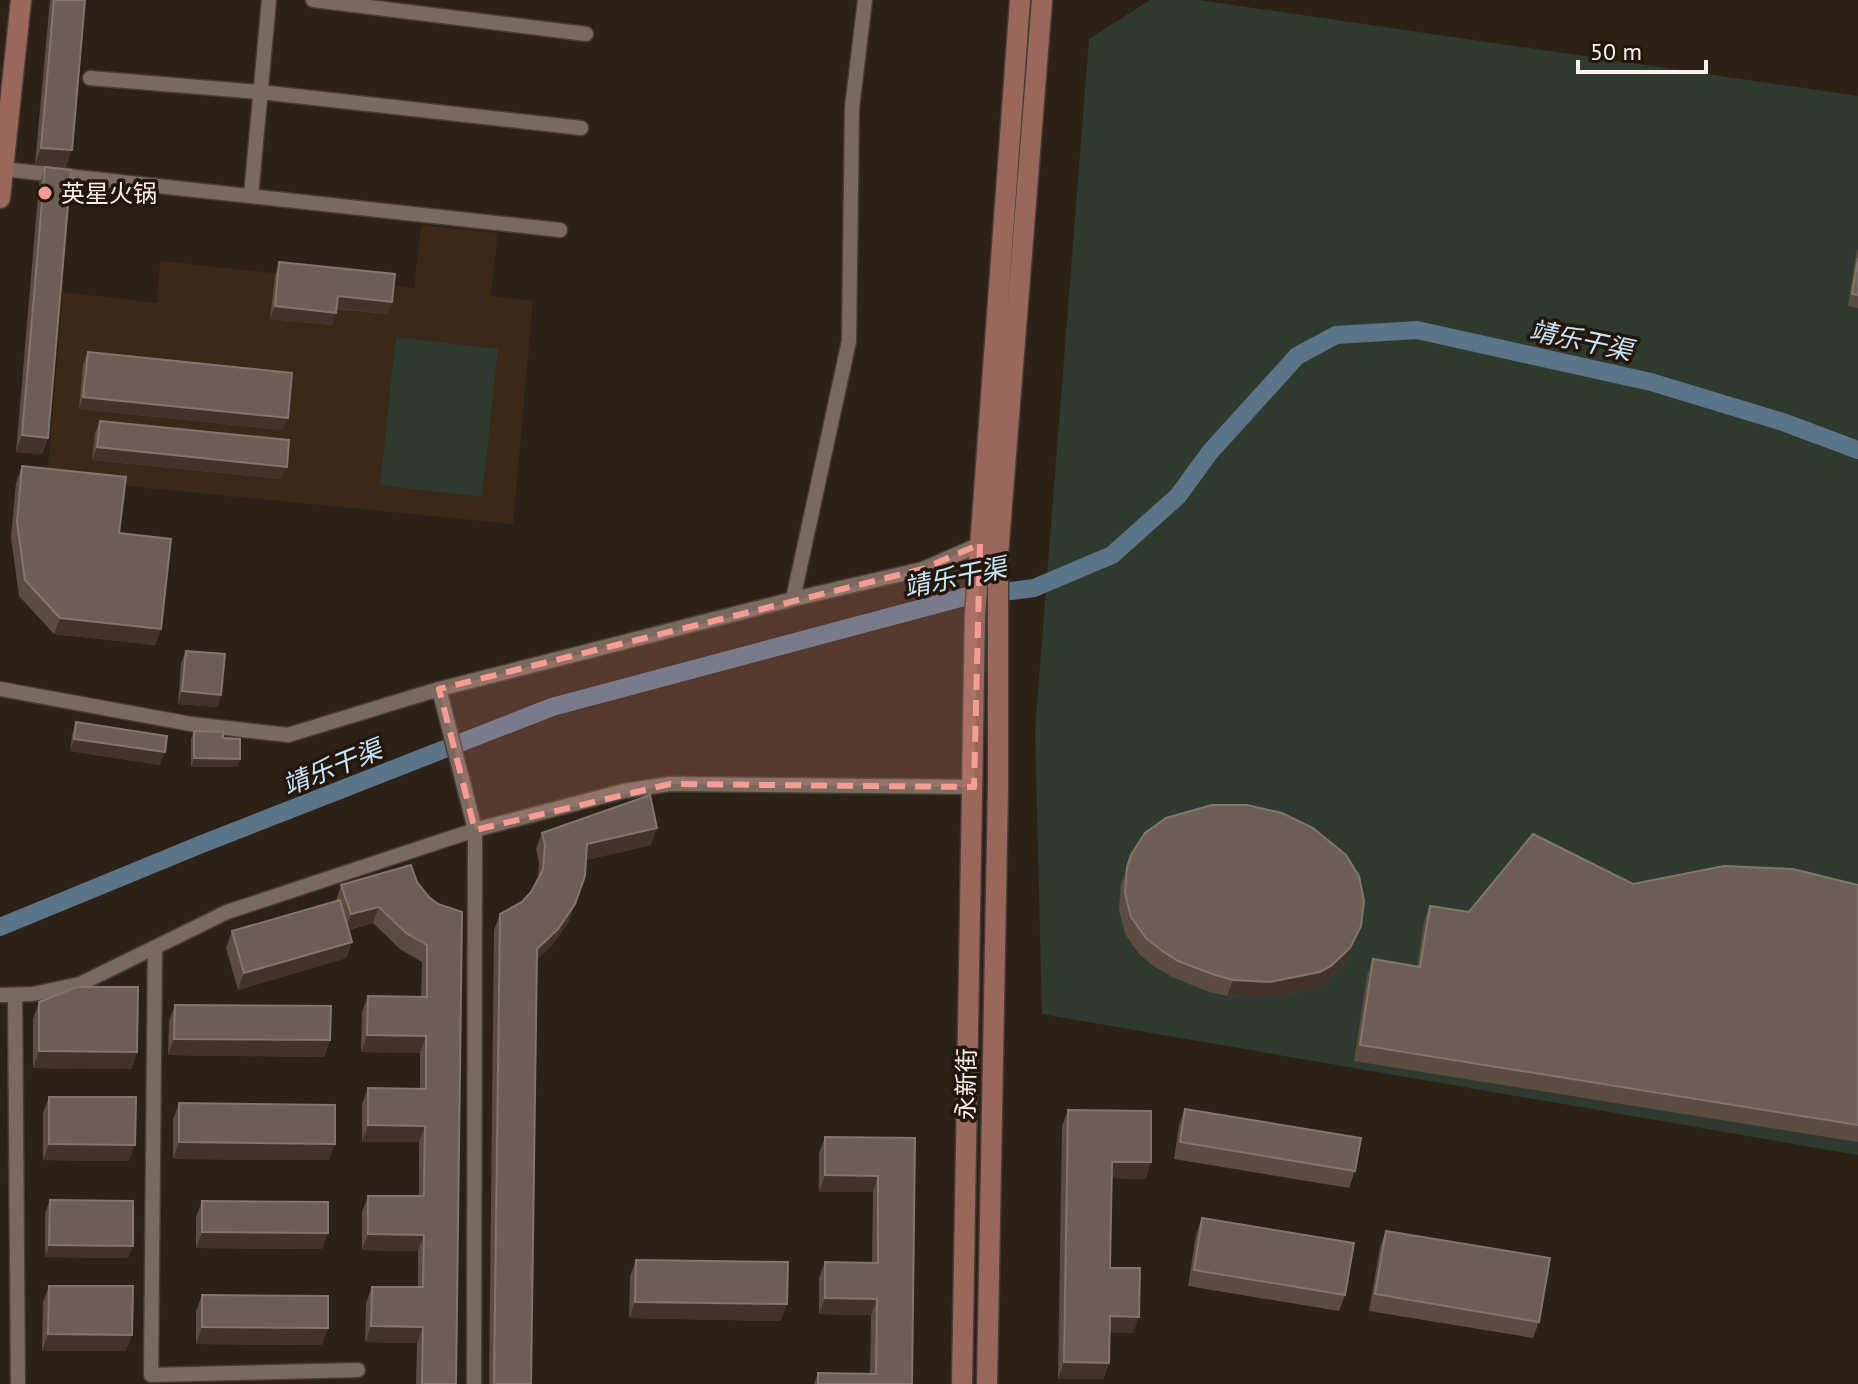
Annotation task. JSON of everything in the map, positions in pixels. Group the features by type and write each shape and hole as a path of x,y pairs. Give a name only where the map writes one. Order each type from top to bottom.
{"street":[{"path":"0,198 21,0"},
{"path":"251,196 269,0"},
{"path":"313,0 586,34"},
{"path":"793,599 849,341 852,108 865,0"},
{"path":"985,552 1020,0"},
{"path":"985,552 1042,0"},
{"path":"90,78 260,92 581,128"},
{"path":"3,169 560,230"},
{"path":"0,689 191,724 288,735 439,689 985,552"},
{"name":"永新街","path":"962,1384 975,616 985,552"},
{"name":"永新街","path":"985,552 997,621 998,786 987,1384"},
{"path":"439,689 475,830 474,1384"},
{"path":"18,1384 8,995 33,994 80,984 227,912 475,830 624,791 670,784 998,786"},
{"path":"155,948 151,1375 358,1370"}],"highlighted area":[{"path":"980,544 974,787 670,784 475,830 439,689 923,569"}],"shaded area":[{"path":"421,225 498,233 491,296 533,301 513,524 47,478 63,292 157,303 160,261 414,288"}],"green space":[{"path":"1150,0 1199,0 1858,96 1858,1155 1042,1014 1035,730 1089,39"},
{"path":"396,337 498,349 482,497 380,485"}],"building":[{"path":"54,0 85,0 72,150 41,148"},
{"path":"45,167 71,170 48,438 22,435"},
{"path":"1858,258 1858,295 1852,294"},
{"path":"279,262 395,274 392,302 338,296 336,313 275,306"},
{"path":"88,352 292,373 288,418 83,397"},
{"path":"100,421 289,440 287,467 97,447"},
{"path":"22,466 126,477 119,533 171,539 161,629 60,618 25,580 17,522"},
{"path":"186,651 225,654 221,695 182,691"},
{"path":"76,722 167,736 165,752 74,739"},
{"path":"194,731 223,732 223,738 240,739 240,759 194,758"},
{"path":"650,795 657,828 587,844 585,876 575,904 558,929 537,949 531,1384 494,1384 500,914 522,902 543,870 545,845 542,833"},
{"path":"1212,805 1247,805 1282,813 1313,828 1346,855 1359,876 1364,901 1361,926 1350,948 1331,966 1320,972 1270,982 1233,980 1178,961 1146,938 1131,917 1125,893 1131,855 1145,833 1166,818"},
{"path":"1533,834 1633,884 1724,866 1793,869 1858,885 1858,1125 1360,1045 1373,959 1420,967 1430,906 1469,912"},
{"path":"411,865 417,882 429,897 438,904 462,912 456,1384 422,1384 423,1327 371,1326 372,1287 423,1287 424,1235 368,1234 368,1196 424,1196 425,1126 368,1125 368,1088 426,1089 426,1036 367,1035 368,996 427,997 427,945 406,933 379,907 351,914 341,885"},
{"path":"340,900 352,942 244,973 232,931"},
{"path":"77,987 138,987 137,1052 39,1051 39,1002"},
{"path":"175,1005 331,1006 330,1040 174,1039"},
{"path":"49,1097 136,1097 135,1145 49,1144"},
{"path":"179,1103 335,1105 335,1144 179,1142"},
{"path":"1185,1109 1361,1138 1355,1171 1180,1142"},
{"path":"1068,1110 1151,1111 1151,1162 1112,1162 1110,1268 1140,1268 1139,1317 1110,1316 1109,1363 1064,1362"},
{"path":"825,1137 915,1138 912,1384 818,1384 818,1373 876,1374 877,1299 825,1298 825,1262 878,1263 878,1176 825,1175"},
{"path":"50,1200 133,1201 133,1246 49,1245"},
{"path":"202,1201 328,1202 328,1233 202,1232"},
{"path":"1202,1218 1354,1243 1345,1295 1194,1270"},
{"path":"1386,1231 1550,1258 1539,1322 1375,1294"},
{"path":"636,1260 788,1262 787,1304 635,1302"},
{"path":"49,1286 133,1286 132,1335 48,1334"},
{"path":"202,1295 328,1296 328,1328 202,1327"}],"waterway":[{"name":"靖乐干渠","path":"0,927 552,707 964,597 1034,588 1112,555 1178,496 1210,452 1297,356 1336,335 1417,330 1651,382 1783,422 1858,450"}],"place":[{"name":"英星火锅","path":"45,193"}]}
